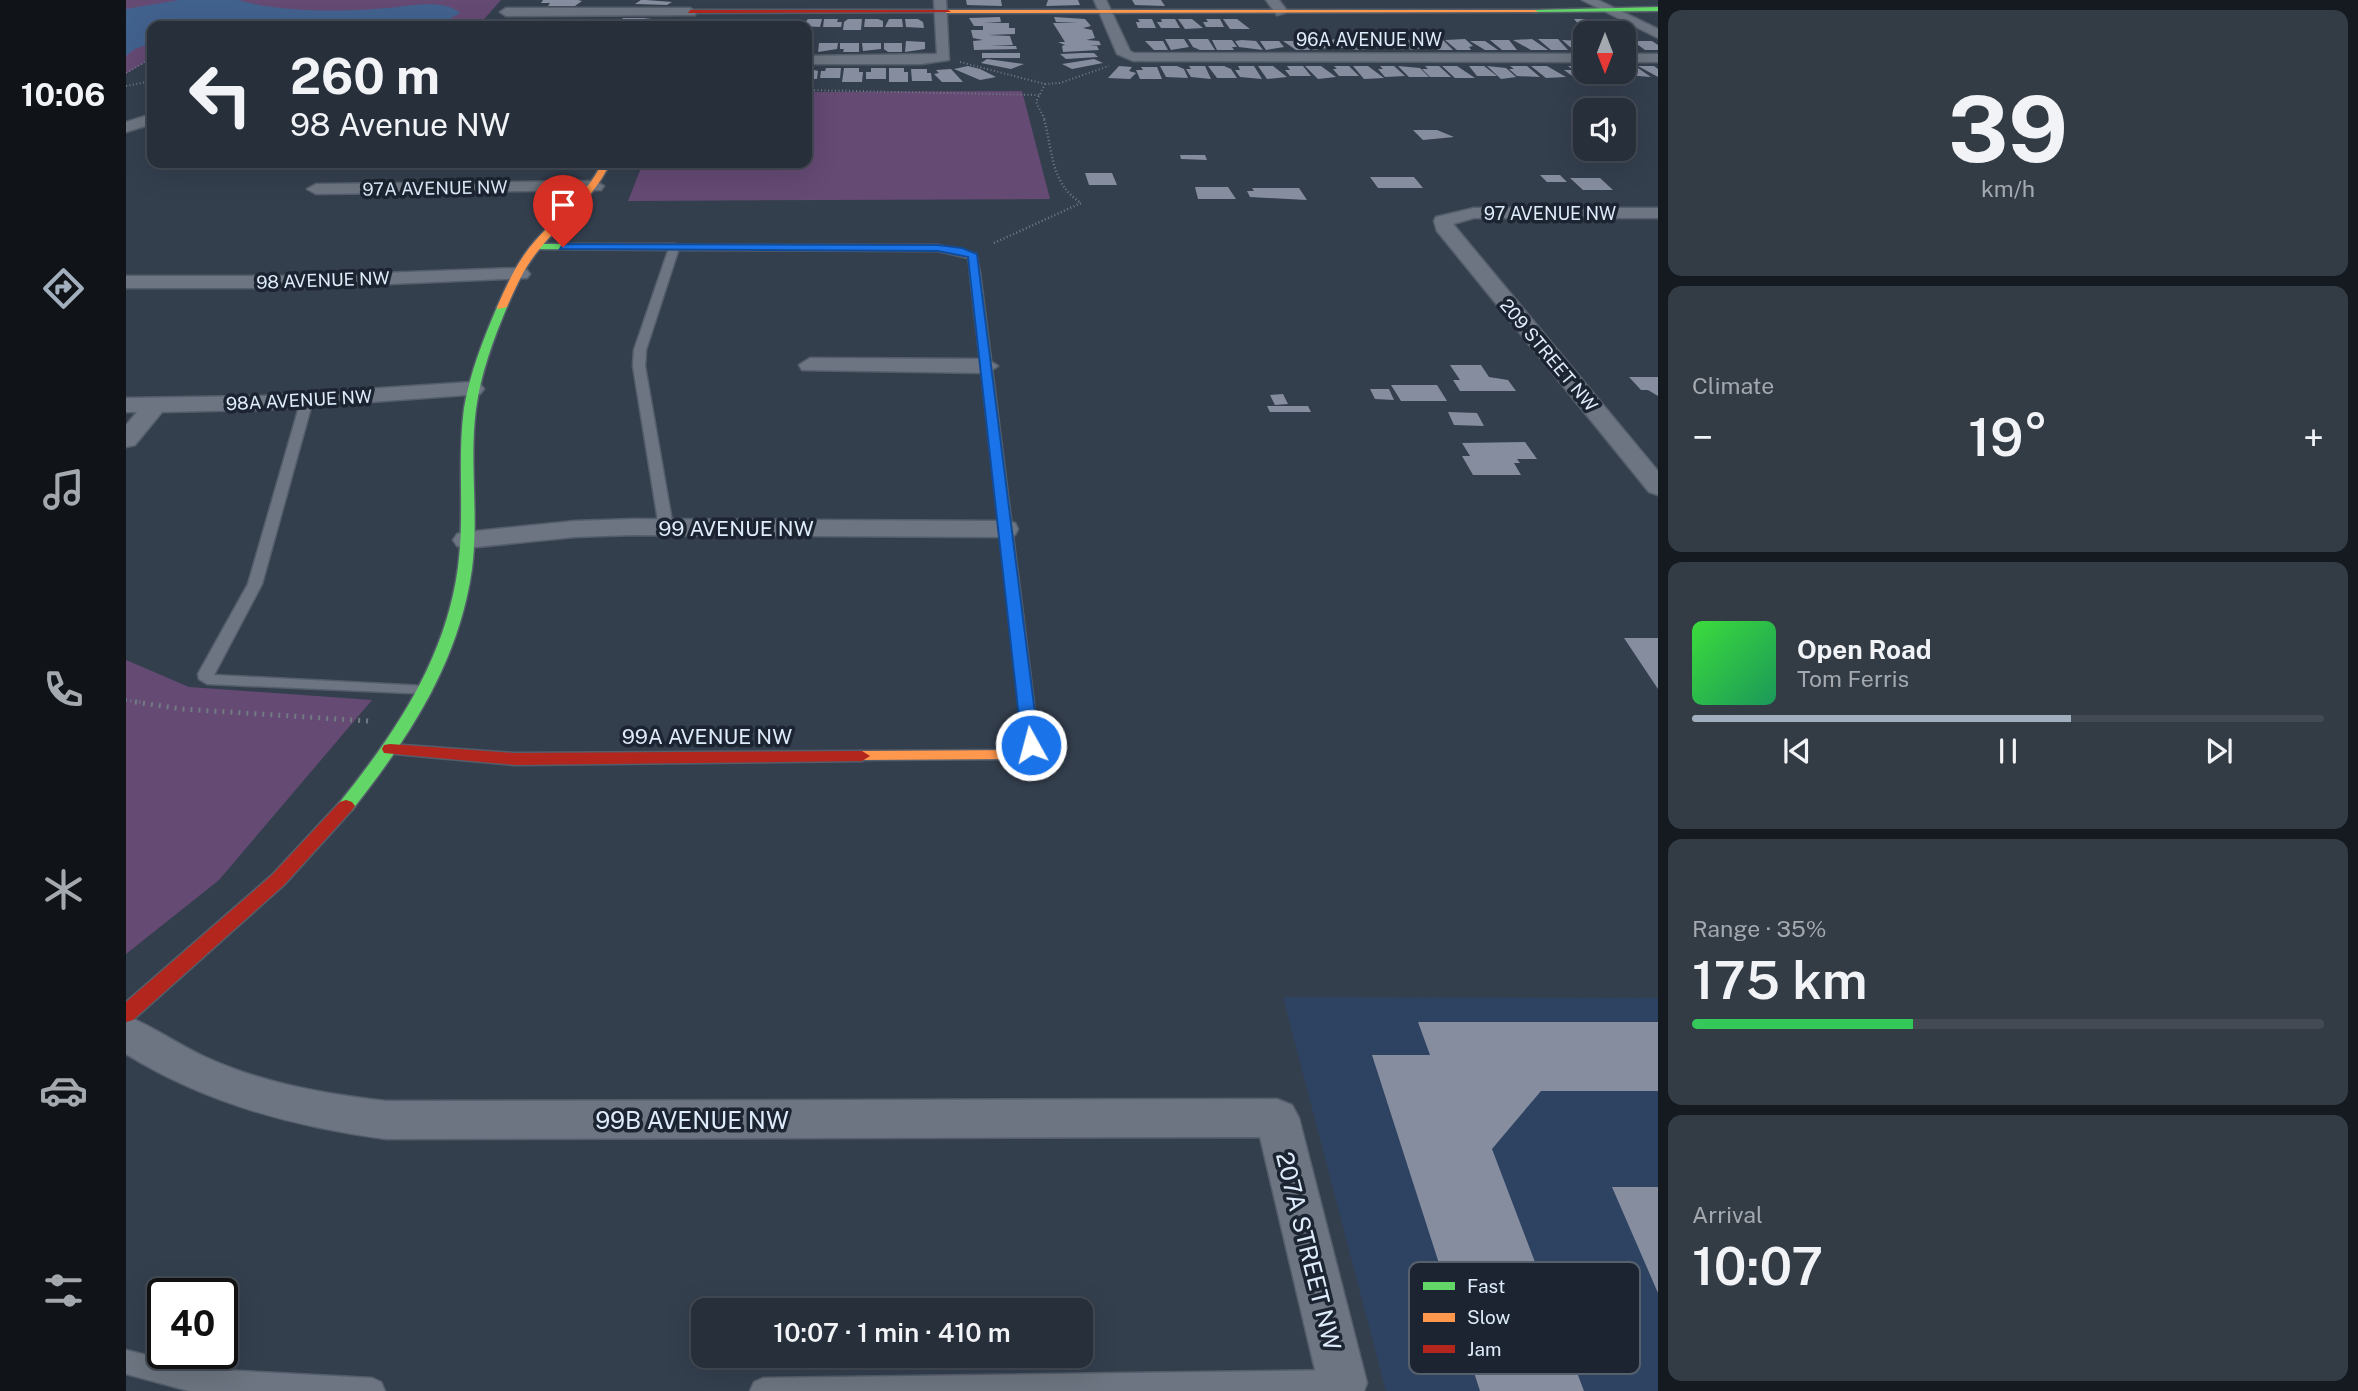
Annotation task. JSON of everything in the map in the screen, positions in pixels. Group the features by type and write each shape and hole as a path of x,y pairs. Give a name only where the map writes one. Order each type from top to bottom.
{"street":[{"path":"516,0 503,16 941,6 1277,6 1611,11 1658,9"},
{"path":"681,21 702,0"},
{"path":"1588,0 1658,34"},
{"path":"812,60 941,58 946,54 941,6"},
{"path":"1103,6 1124,54 1133,57"},
{"name":"96A AVENUE NW","path":"1133,57 1573,58"},
{"path":"1636,58 1658,58"},
{"path":"126,127 147,121"},
{"path":"126,1014 264,893 318,836 390,749 406,723 439,661 461,596 467,540 472,389 520,274 535,247 588,198 604,168"},
{"name":"97A AVENUE NW","path":"316,189 595,187"},
{"name":"97 AVENUE NW","path":"1443,221 1474,213 1658,213"},
{"name":"209 STREET NW","path":"1443,221 1446,231 1658,487"},
{"path":"535,247 938,248 970,253 975,258 1005,529"},
{"name":"98 AVENUE NW","path":"126,282 298,282 520,274"},
{"path":"810,365 987,366"},
{"name":"98A AVENUE NW","path":"126,405 307,400 472,389"},
{"path":"126,440 155,405"},
{"name":"99 AVENUE NW","path":"467,540 575,528 1005,529"},
{"name":"99A AVENUE NW","path":"390,749 515,759 1025,755 1031,745 1005,529"},
{"name":"99B AVENUE NW","path":"126,1033 185,1069 226,1086 297,1107 386,1120 1277,1118"},
{"name":"207A STREET NW","path":"1277,1118 1342,1383"}],"lane":[{"path":"666,527 639,366 640,350 674,248"},
{"path":"307,400 255,584 206,674 207,680 424,691"},
{"path":"126,1362 202,1382 372,1391"},
{"path":"763,1391 1342,1383"}],"path":[{"path":"941,58 1045,84 1060,83 1133,57"},
{"path":"126,72 147,61"},
{"path":"126,84 147,82"},
{"path":"970,253 1081,204 1070,197 1055,177 1044,117 1036,105 1045,84"},
{"path":"812,90 1040,95"},
{"path":"126,700 182,709 406,723"}],"shaded area":[{"path":"126,0 501,0 482,21 147,21 147,61 126,74"},
{"path":"179,0 238,0 275,7 317,10 359,10 430,4 447,6 460,13 444,21 147,21 147,45 126,56 126,9"},
{"path":"1022,91 1050,199 628,201 641,168 812,168 812,92"},
{"path":"126,660 189,687 372,700 219,880 126,954"},
{"path":"1283,997 1658,998 1658,1391 1386,1391"}],"building":[{"path":"543,0 582,1 575,6 548,6 550,3 541,3"},
{"path":"641,0 672,2 667,5 635,4"},
{"path":"966,0 1001,0 1002,6 967,5"},
{"path":"1048,0 1078,0 1080,5 1046,6"},
{"path":"1132,0 1161,0 1165,6 1135,5"},
{"path":"1000,17 1001,22 984,23 1009,23 1009,28 1015,28 1015,34 988,35 1010,36 1013,45 990,46 1016,46 1017,49 974,50 973,41 983,40 973,38 971,30 983,30 983,26 974,26 969,18"},
{"path":"1054,17 1085,19 1091,26 1083,28 1092,30 1095,38 1086,40 1099,41 1101,45 1089,46 1097,46 1099,50 1063,52 1062,46 1065,45 1058,42 1065,42 1053,23 1078,23 1056,22"},
{"path":"623,18 652,19 651,21 621,21"},
{"path":"822,19 820,27 812,27 812,21 806,21"},
{"path":"824,19 838,19 837,22 842,22 841,27 823,27"},
{"path":"848,19 862,19 861,30 843,30 844,22"},
{"path":"865,19 883,21 883,27 864,27"},
{"path":"889,19 902,19 903,27 885,27"},
{"path":"905,19 918,19 923,22 924,28 906,27"},
{"path":"1138,19 1152,19 1156,28 1138,28"},
{"path":"1161,19 1175,19 1180,28 1161,28 1157,22 1162,22"},
{"path":"1178,19 1192,19 1203,28 1185,29"},
{"path":"1206,19 1220,19 1224,27 1206,27 1203,22 1208,22"},
{"path":"1223,19 1237,19 1250,29 1230,29"},
{"path":"1165,39 1184,39 1189,47 1171,50"},
{"path":"1188,39 1208,39 1215,50 1200,50 1193,47"},
{"path":"1305,39 1328,40 1334,47 1313,50"},
{"path":"1349,39 1359,50 1336,47 1330,40"},
{"path":"1394,39 1405,50 1384,47 1377,40"},
{"path":"1399,39 1419,40 1427,47 1411,50"},
{"path":"1465,39 1473,46 1469,47 1471,50 1457,50 1445,40"},
{"path":"1532,39 1548,50 1531,50 1513,40"},
{"path":"1538,39 1558,39 1568,50 1551,50"},
{"path":"1212,40 1232,40 1237,47 1232,47 1234,50 1217,50"},
{"path":"1443,40 1453,50 1438,50 1424,41"},
{"path":"1490,40 1509,40 1517,50 1502,50"},
{"path":"1562,40 1573,41 1573,48"},
{"path":"906,41 925,42 925,49 905,52"},
{"path":"1145,41 1163,41 1168,50 1154,50"},
{"path":"1235,41 1256,41 1263,50 1239,47"},
{"path":"1260,41 1279,41 1284,47 1266,50"},
{"path":"1283,41 1303,41 1310,50 1296,50"},
{"path":"1355,41 1375,41 1380,47 1362,50"},
{"path":"1470,41 1485,41 1498,50 1485,50"},
{"path":"1636,41 1652,41 1658,45 1658,50 1645,50"},
{"path":"819,43 838,43 837,49 818,52"},
{"path":"840,43 859,43 859,52 843,52"},
{"path":"862,43 881,43 881,49 863,51"},
{"path":"884,43 902,43 902,52 888,52 884,49"},
{"path":"982,53 1020,53 1020,58 982,58"},
{"path":"1094,53 1098,57 1066,59 1060,54"},
{"path":"987,59 1024,64 1011,69 981,63"},
{"path":"1094,59 1103,63 1072,69 1062,64"},
{"path":"968,66 996,77 980,80 954,69"},
{"path":"1119,66 1132,67 1129,71 1136,73 1130,79 1108,78"},
{"path":"1160,66 1177,66 1184,69 1188,78 1166,77"},
{"path":"1189,66 1205,66 1211,79 1191,77 1186,69 1191,69"},
{"path":"1208,66 1224,66 1231,69 1237,78 1217,78"},
{"path":"1238,66 1254,66 1262,79 1240,77 1235,70 1240,70"},
{"path":"1258,66 1273,66 1287,77 1267,79"},
{"path":"1287,66 1303,66 1311,76 1290,76 1285,70 1290,70"},
{"path":"1305,66 1321,66 1336,77 1318,79"},
{"path":"1334,66 1349,66 1359,76 1339,76 1333,69 1337,69"},
{"path":"1353,66 1368,66 1384,78 1364,79"},
{"path":"1380,66 1394,66 1405,76 1385,77 1378,69 1383,69"},
{"path":"1398,66 1420,68 1429,77 1409,77"},
{"path":"1425,66 1439,66 1451,77 1430,77 1422,69 1428,69"},
{"path":"1442,66 1457,66 1475,78 1455,78"},
{"path":"1469,66 1484,66 1497,76 1477,76"},
{"path":"1487,66 1506,68 1516,77 1501,79"},
{"path":"1510,66 1527,66 1540,77 1517,76 1509,69 1514,69"},
{"path":"1531,66 1547,66 1566,77 1546,78"},
{"path":"1638,66 1654,66 1658,69 1658,77"},
{"path":"1141,67 1157,67 1162,79 1140,79 1136,70 1143,70"},
{"path":"1636,67 1651,77 1636,76"},
{"path":"826,68 841,68 840,78 820,78 821,71"},
{"path":"844,68 859,68 859,72 863,72 862,82 842,82"},
{"path":"871,68 886,68 886,79 866,79 866,72 871,72"},
{"path":"889,68 904,68 904,72 908,72 908,82 889,82"},
{"path":"812,69 818,71 817,79 812,79"},
{"path":"911,69 927,69 927,73 931,73 932,81 912,81"},
{"path":"951,69 963,82 942,82 934,74 939,73 936,70"},
{"path":"1413,130 1437,130 1454,137 1423,140"},
{"path":"1180,155 1205,155 1207,160 1181,159"},
{"path":"1085,173 1112,173 1117,185 1089,185"},
{"path":"1540,175 1560,175 1567,182 1547,182"},
{"path":"1370,177 1414,177 1423,188 1378,188"},
{"path":"1570,178 1600,178 1613,190 1583,190"},
{"path":"1195,187 1228,187 1236,199 1198,199"},
{"path":"1252,188 1299,188 1307,200 1250,197 1247,191 1254,191"},
{"path":"1450,365 1481,365 1489,377 1508,380 1516,391 1460,391 1453,380 1460,380"},
{"path":"1629,377 1658,377 1658,396 1648,390 1641,390"},
{"path":"1391,385 1437,385 1447,401 1401,401"},
{"path":"1370,389 1389,389 1394,400 1375,399"},
{"path":"1283,394 1288,404 1275,405 1270,395"},
{"path":"1267,406 1308,406 1311,412 1270,412"},
{"path":"1448,412 1477,413 1484,426 1454,425"},
{"path":"1525,442 1537,459 1517,459 1520,463 1514,463 1521,475 1473,475 1462,456 1470,456 1462,443"},
{"path":"1624,638 1658,638 1658,689"},
{"path":"1418,1022 1658,1022 1658,1091 1541,1091 1492,1149 1535,1262 1439,1262 1372,1055 1430,1055"},
{"path":"1612,1187 1658,1187 1658,1293"},
{"path":"1475,1374 1578,1374 1584,1391 1480,1391"}],"traffic: fast":[{"path":"1535,12 1658,9"},
{"path":"535,247 675,247"},
{"path":"975,273 1016,615"},
{"path":"346,806 406,724 438,664 450,633 460,600 465,567 470,409 479,366 502,307"}],"traffic: slow":[{"path":"948,12 1535,12"},
{"path":"502,307 517,275 532,252 547,234 584,200 604,168"},
{"path":"675,247 938,248 973,256 975,273"},
{"path":"862,756 1025,755 1031,745 1016,615"}],"traffic: jam":[{"path":"690,12 948,12"},
{"path":"390,749 515,759 862,756"},
{"path":"126,1014 278,880 346,806"}],"route":[{"path":"563,247 938,248 956,249 970,253 975,258 1031,745"}]}
